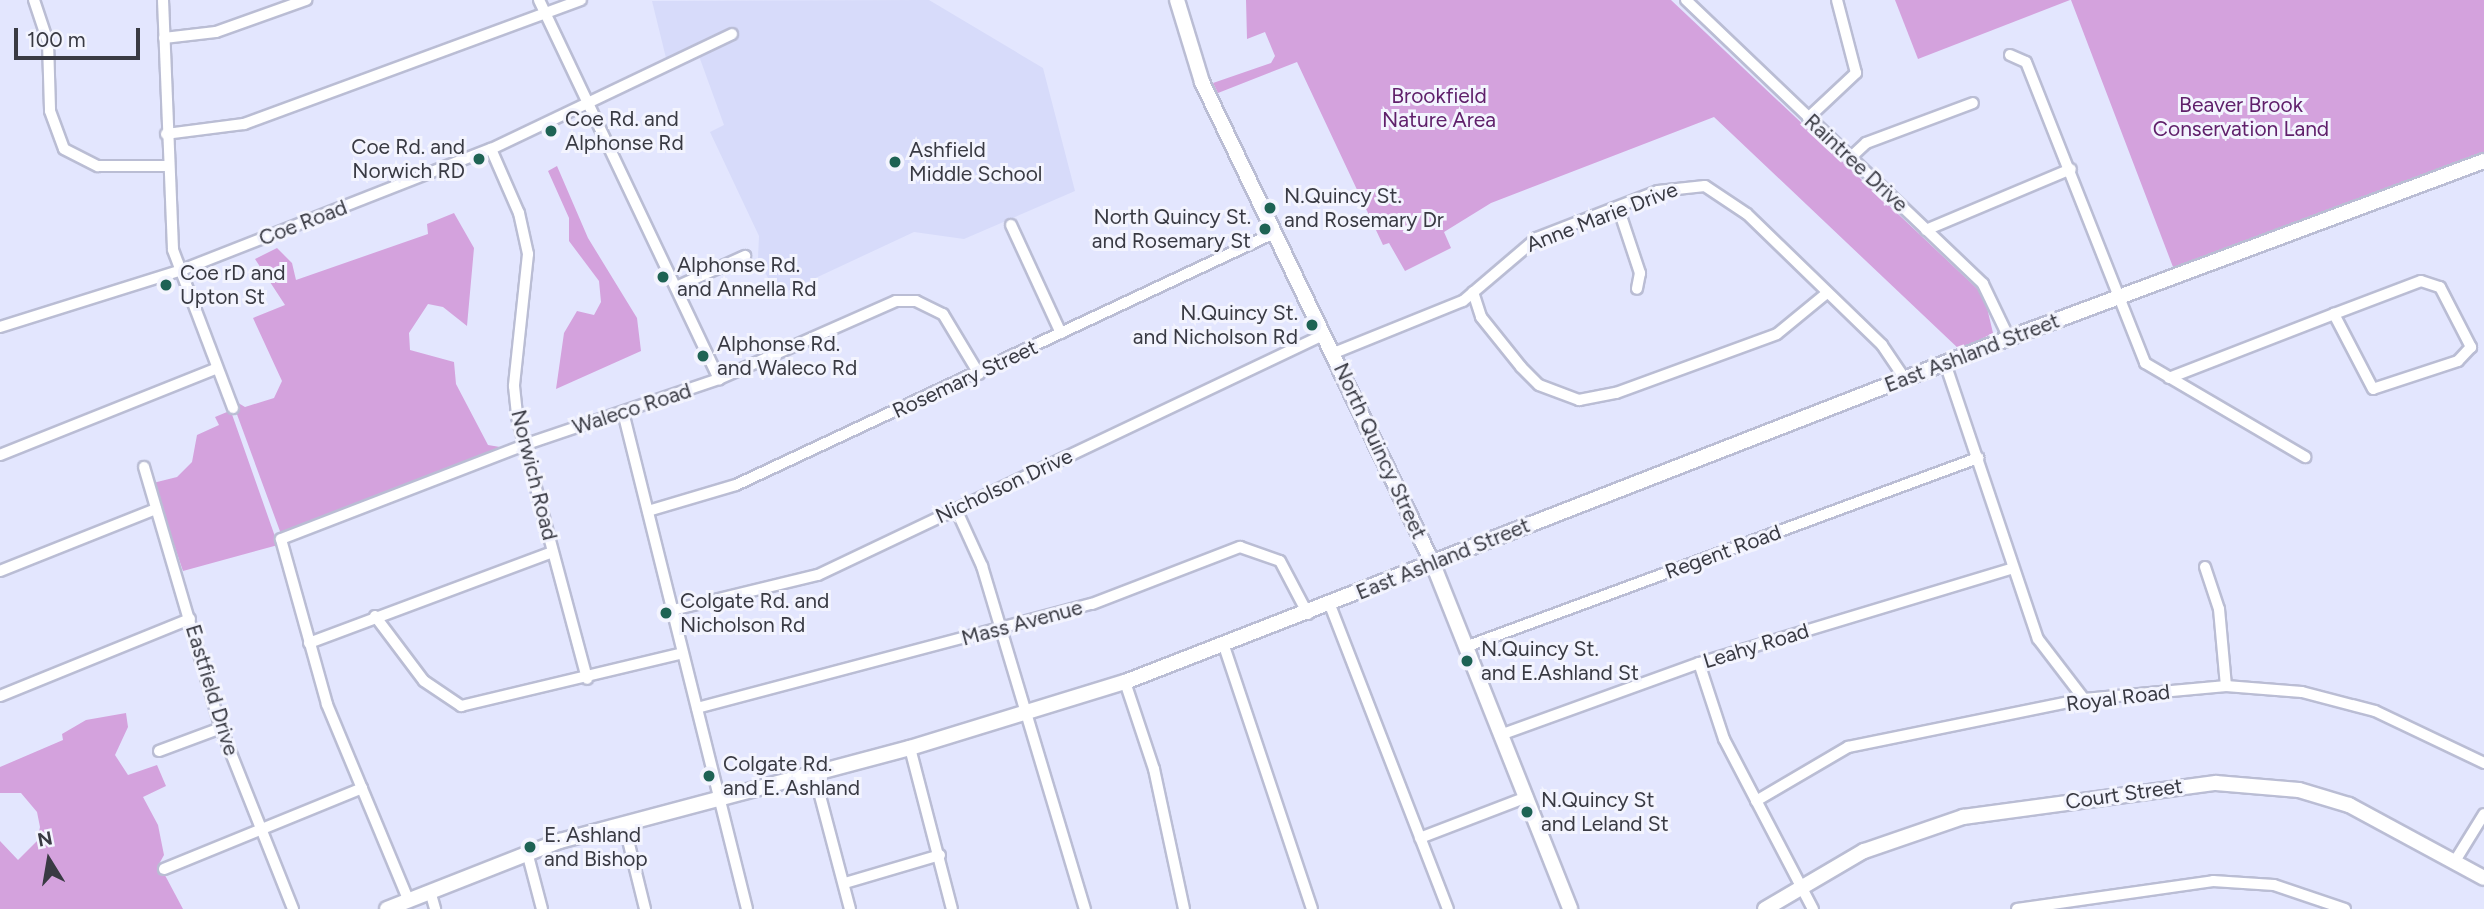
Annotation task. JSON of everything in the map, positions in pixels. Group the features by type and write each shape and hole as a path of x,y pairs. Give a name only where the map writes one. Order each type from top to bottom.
{"main road":[{"name":"North Quincy Street","path":"1177,0 1202,82 1433,564 1503,734 1570,909"},
{"name":"East Ashland Street","path":"387,909 527,852 910,748 1125,682 1308,614 2008,338 2484,161"},
{"name":"Court Street","path":"1765,909 1864,851 1963,817 2216,783 2299,790 2349,805 2484,878"}],"street":[{"path":"34,0 48,42 50,111 64,149 98,166 166,166"},
{"path":"163,0 166,166 179,271 233,408"},
{"path":"164,38 216,32 306,0"},
{"path":"539,0 719,379"},
{"path":"166,134 244,124 581,0"},
{"name":"Raintree Drive","path":"1686,0 1983,284 2008,338"},
{"path":"1808,118 1856,73 1837,0"},
{"name":"Coe Road","path":"0,327 179,271 491,149 589,106 732,34"},
{"path":"2010,55 2026,62 2071,169 2115,298 2139,355 2169,378 2305,457"},
{"path":"1850,158 1866,143 1973,103"},
{"name":"Norwich Road","path":"491,149 519,213 528,254 514,386 587,678"},
{"path":"1926,230 2071,169"},
{"name":"Anne Marie Drive","path":"1334,353 1473,292 1518,249 1618,207 1680,186 1705,186 1738,206 1882,345 1905,379"},
{"path":"1618,207 1640,273 1637,289"},
{"path":"1011,225 1061,333"},
{"name":"Rosemary Street","path":"648,511 736,485 979,374 1276,232"},
{"path":"676,287 745,256"},
{"path":"2169,378 2334,314 2431,282 2471,347 2458,361 2373,389 2334,314"},
{"path":"1473,292 1481,317 1521,367 1539,385 1579,400 1616,393 1777,334 1827,293"},
{"name":"Waleco Road","path":"309,643 281,539 527,444 719,379 896,301 916,301 943,314 979,374"},
{"name":"Nicholson Drive","path":"673,610 818,575 1325,334"},
{"path":"1945,363 2038,639 2084,699"},
{"path":"0,455 217,368"},
{"path":"624,412 747,909"},
{"name":"Regent Road","path":"1468,646 1978,458"},
{"name":"Eastfield Drive","path":"144,467 221,728 293,909"},
{"path":"0,571 156,509"},
{"path":"956,509 1000,629 1085,909"},
{"name":"Mass Avenue","path":"697,708 1092,604 1240,547 1280,561 1308,614"},
{"path":"408,900 362,788 309,643 375,616 554,552"},
{"path":"2205,567 2219,610 2226,686"},
{"name":"Leahy Road","path":"1503,734 1699,663 2013,568"},
{"path":"1330,605 1448,909"},
{"path":"375,616 424,681 461,706 683,653"},
{"path":"0,696 190,619"},
{"path":"1224,646 1312,909"},
{"path":"1699,663 1724,739 1813,909"},
{"path":"1125,682 1154,769 1184,909"},
{"name":"Royal Road","path":"1756,801 1848,747 2084,699 2226,686 2302,692 2375,710 2484,763"},
{"path":"159,751 221,728"},
{"path":"910,748 952,909"},
{"path":"814,773 850,909"},
{"path":"164,869 362,788"},
{"path":"1420,838 1527,797"},
{"path":"2455,860 2484,814"},
{"path":"624,824 645,909"},
{"path":"527,852 542,909"},
{"path":"845,883 940,855"},
{"path":"2017,909 2213,881 2274,885 2345,909"},
{"path":"429,891 435,909"}],"shaded area":[{"name":"Ashfield Middle School","path":"929,0 1043,68 1075,191 964,239 914,232 777,296 758,258 759,236 710,132 724,125 695,45 666,58 652,1"}],"green space":[{"name":"Brookfield Nature Area","path":"1246,0 1671,0 1984,295 1993,333 1960,350 1714,117 1491,203 1444,232 1451,248 1405,271 1389,243 1383,245 1297,62 1218,93 1213,83 1271,63 1275,56 1265,32 1247,39"},
{"path":"1895,0 2070,0 1918,59"},
{"name":"Beaver Brook Conservation Land","path":"2071,0 2484,0 2484,161 2471,166 2467,159 2173,267"},
{"path":"557,166 588,238 637,318 641,351 556,389 564,333 577,311 594,315 601,302 599,281 569,241 569,218 548,171"},
{"path":"454,213 474,248 467,326 443,307 428,304 409,333 410,350 454,362 456,384 488,445 506,448 281,534 235,409 235,401 245,407 274,398 282,381 253,318 285,305 255,259 277,248 292,263 296,280 428,234 427,224"},
{"path":"228,403 278,545 183,571 153,483 177,477 192,462 197,435 219,425 215,417 227,412"},
{"path":"126,713 128,727 115,755 128,775 157,765 166,786 143,797 158,825 164,855 159,864 183,909 0,909 0,841 18,860 37,841 40,827 37,812 21,793 0,793 0,767 63,740 62,734 86,720"}],"place":[{"name":"Coe Rd. and Alphonse Rd","path":"551,131"},
{"name":"Coe Rd. and Norwich RD","path":"479,159"},
{"name":"Ashfield Middle School","path":"895,162"},
{"name":"N.Quincy St. and Rosemary Dr","path":"1270,208"},
{"name":"North Quincy St. and Rosemary St","path":"1265,229"},
{"name":"Alphonse Rd. and Annella Rd","path":"663,277"},
{"name":"Coe rD and Upton St","path":"166,285"},
{"name":"N.Quincy St. and Nicholson Rd","path":"1312,325"},
{"name":"Alphonse Rd. and Waleco Rd","path":"703,356"},
{"name":"Colgate Rd. and Nicholson Rd","path":"666,613"},
{"name":"N.Quincy St. and E.Ashland St","path":"1467,661"},
{"name":"Colgate Rd. and E. Ashland","path":"709,776"},
{"name":"N.Quincy St and Leland St","path":"1527,812"},
{"name":"E. Ashland and Bishop","path":"530,847"}]}
